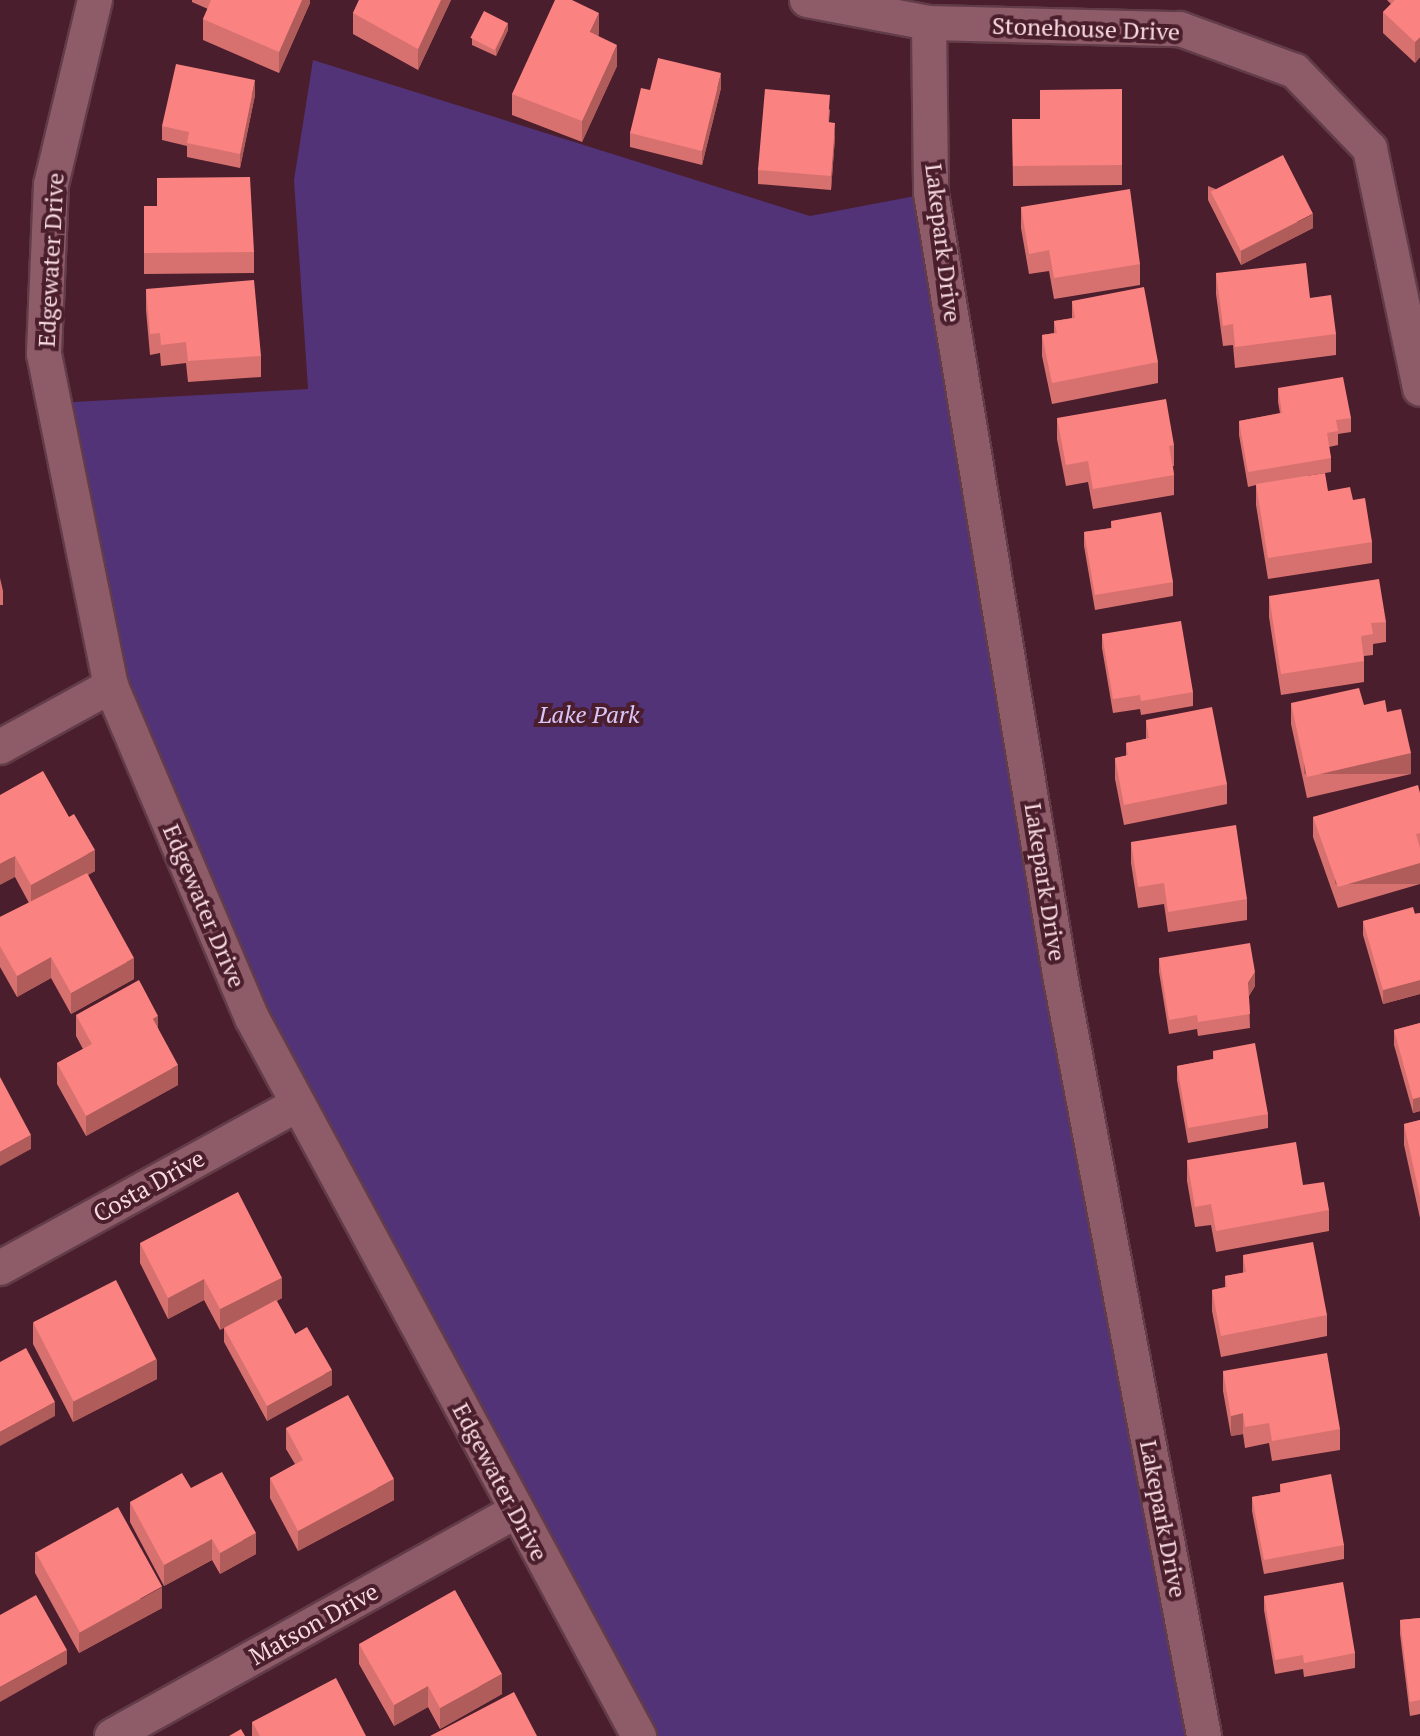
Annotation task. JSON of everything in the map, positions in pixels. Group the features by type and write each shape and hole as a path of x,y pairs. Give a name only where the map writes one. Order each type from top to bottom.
{"street":[{"name":"Edgewater Drive","path":"95,0 51,185 44,354 111,686 252,1018 515,1512 639,1736"},
{"name":"Stonehouse Drive","path":"807,0 929,23 1180,29 1295,71 1370,149 1420,389"},
{"name":"Lakepark Drive","path":"929,23 931,193 1060,975 1204,1736"},
{"path":"0,747 111,686"},
{"name":"Costa Drive","path":"0,1268 298,1104"},
{"name":"Matson Drive","path":"112,1736 515,1512"}],"green space":[{"name":"Lake Park","path":"313,60 810,216 931,193 1206,1736 639,1736 298,1104 111,686 55,403 308,389 294,180"}],"building":[{"path":"211,0 302,0 279,52 203,19"},
{"path":"359,0 441,0 418,49 353,13"},
{"path":"555,0 572,0 599,13 590,32 617,45 582,121 512,94"},
{"path":"1395,0 1420,0 1420,37 1415,42 1383,12"},
{"path":"484,11 508,23 494,50 470,38"},
{"path":"658,58 721,73 702,151 630,133 641,88 650,90"},
{"path":"176,64 255,80 240,154 187,143 189,132 162,126"},
{"path":"765,89 830,95 828,122 835,123 831,176 758,170"},
{"path":"1122,89 1122,165 1013,166 1012,119 1040,119 1040,90"},
{"path":"1283,155 1313,214 1241,251 1211,192"},
{"path":"250,177 254,252 144,253 144,206 157,206 157,178"},
{"path":"1130,189 1140,264 1054,278 1049,250 1029,254 1021,207"},
{"path":"1306,263 1310,298 1331,295 1336,334 1235,347 1233,324 1223,326 1216,273"},
{"path":"254,280 261,356 188,361 186,342 161,345 160,333 150,334 146,289"},
{"path":"1144,287 1158,362 1052,383 1042,335 1057,333 1054,321 1075,318 1072,301"},
{"path":"1343,377 1351,418 1336,420 1338,431 1327,433 1331,458 1248,472 1239,421 1282,413 1278,388"},
{"path":"1166,399 1174,445 1169,446 1174,475 1093,489 1088,461 1066,465 1057,418"},
{"path":"1325,473 1328,491 1350,487 1353,500 1365,498 1372,542 1268,558 1256,484"},
{"path":"1161,512 1173,582 1095,595 1084,532 1112,528 1111,521"},
{"path":"1379,579 1386,622 1371,623 1373,634 1361,636 1364,661 1281,674 1269,596"},
{"path":"1181,621 1193,692 1141,701 1140,695 1113,699 1102,634"},
{"path":"1359,688 1364,705 1385,700 1387,712 1401,709 1411,753 1307,777 1291,703"},
{"path":"1212,707 1227,784 1124,805 1115,758 1128,755 1126,743 1149,738 1146,720"},
{"path":"43,771 69,817 74,814 95,850 31,885 15,856 0,864 0,795"},
{"path":"1418,785 1420,833 1416,834 1420,863 1338,887 1313,817"},
{"path":"1236,825 1247,899 1168,912 1164,883 1138,887 1131,842"},
{"path":"87,873 134,958 71,993 51,957 17,976 0,946 0,917"},
{"path":"1413,907 1415,914 1420,913 1420,980 1383,990 1363,921"},
{"path":"1250,943 1255,972 1248,983 1250,1014 1198,1022 1197,1015 1169,1020 1159,958"},
{"path":"139,980 158,1016 153,1019 178,1065 86,1116 57,1063 92,1044 76,1015"},
{"path":"1420,1023 1420,1097 1413,1099 1394,1030"},
{"path":"1255,1043 1268,1114 1188,1128 1177,1066 1214,1059 1213,1051"},
{"path":"0,1077 31,1135 0,1152"},
{"path":"1420,1120 1420,1197 1404,1124"},
{"path":"1296,1142 1303,1185 1324,1182 1329,1210 1216,1231 1211,1204 1195,1207 1187,1160"},
{"path":"238,1192 282,1278 220,1309 204,1279 168,1298 140,1243"},
{"path":"1313,1242 1327,1315 1221,1336 1212,1290 1227,1287 1225,1276 1246,1272 1243,1255"},
{"path":"116,1280 156,1359 74,1402 33,1322"},
{"path":"276,1300 295,1334 307,1327 332,1370 267,1406 224,1328"},
{"path":"26,1348 55,1402 0,1432 0,1362"},
{"path":"1327,1353 1340,1429 1272,1441 1269,1423 1245,1427 1243,1413 1231,1416 1223,1371"},
{"path":"348,1395 394,1479 298,1531 270,1478 303,1460 286,1428"},
{"path":"222,1472 256,1533 220,1553 212,1539 164,1565 130,1502 182,1473 191,1488"},
{"path":"1331,1474 1344,1545 1264,1560 1252,1497 1281,1492 1280,1484"},
{"path":"118,1507 162,1587 80,1632 36,1553"},
{"path":"1343,1582 1355,1653 1304,1663 1303,1655 1275,1660 1264,1596"},
{"path":"455,1590 502,1674 440,1708 428,1686 394,1705 359,1644"},
{"path":"36,1595 67,1650 0,1687 0,1615"},
{"path":"1420,1618 1420,1700 1410,1702 1400,1620"},
{"path":"336,1678 366,1736 260,1736 252,1722"},
{"path":"514,1692 537,1736 430,1736"},
{"path":"241,1729 245,1736 229,1736"}]}
